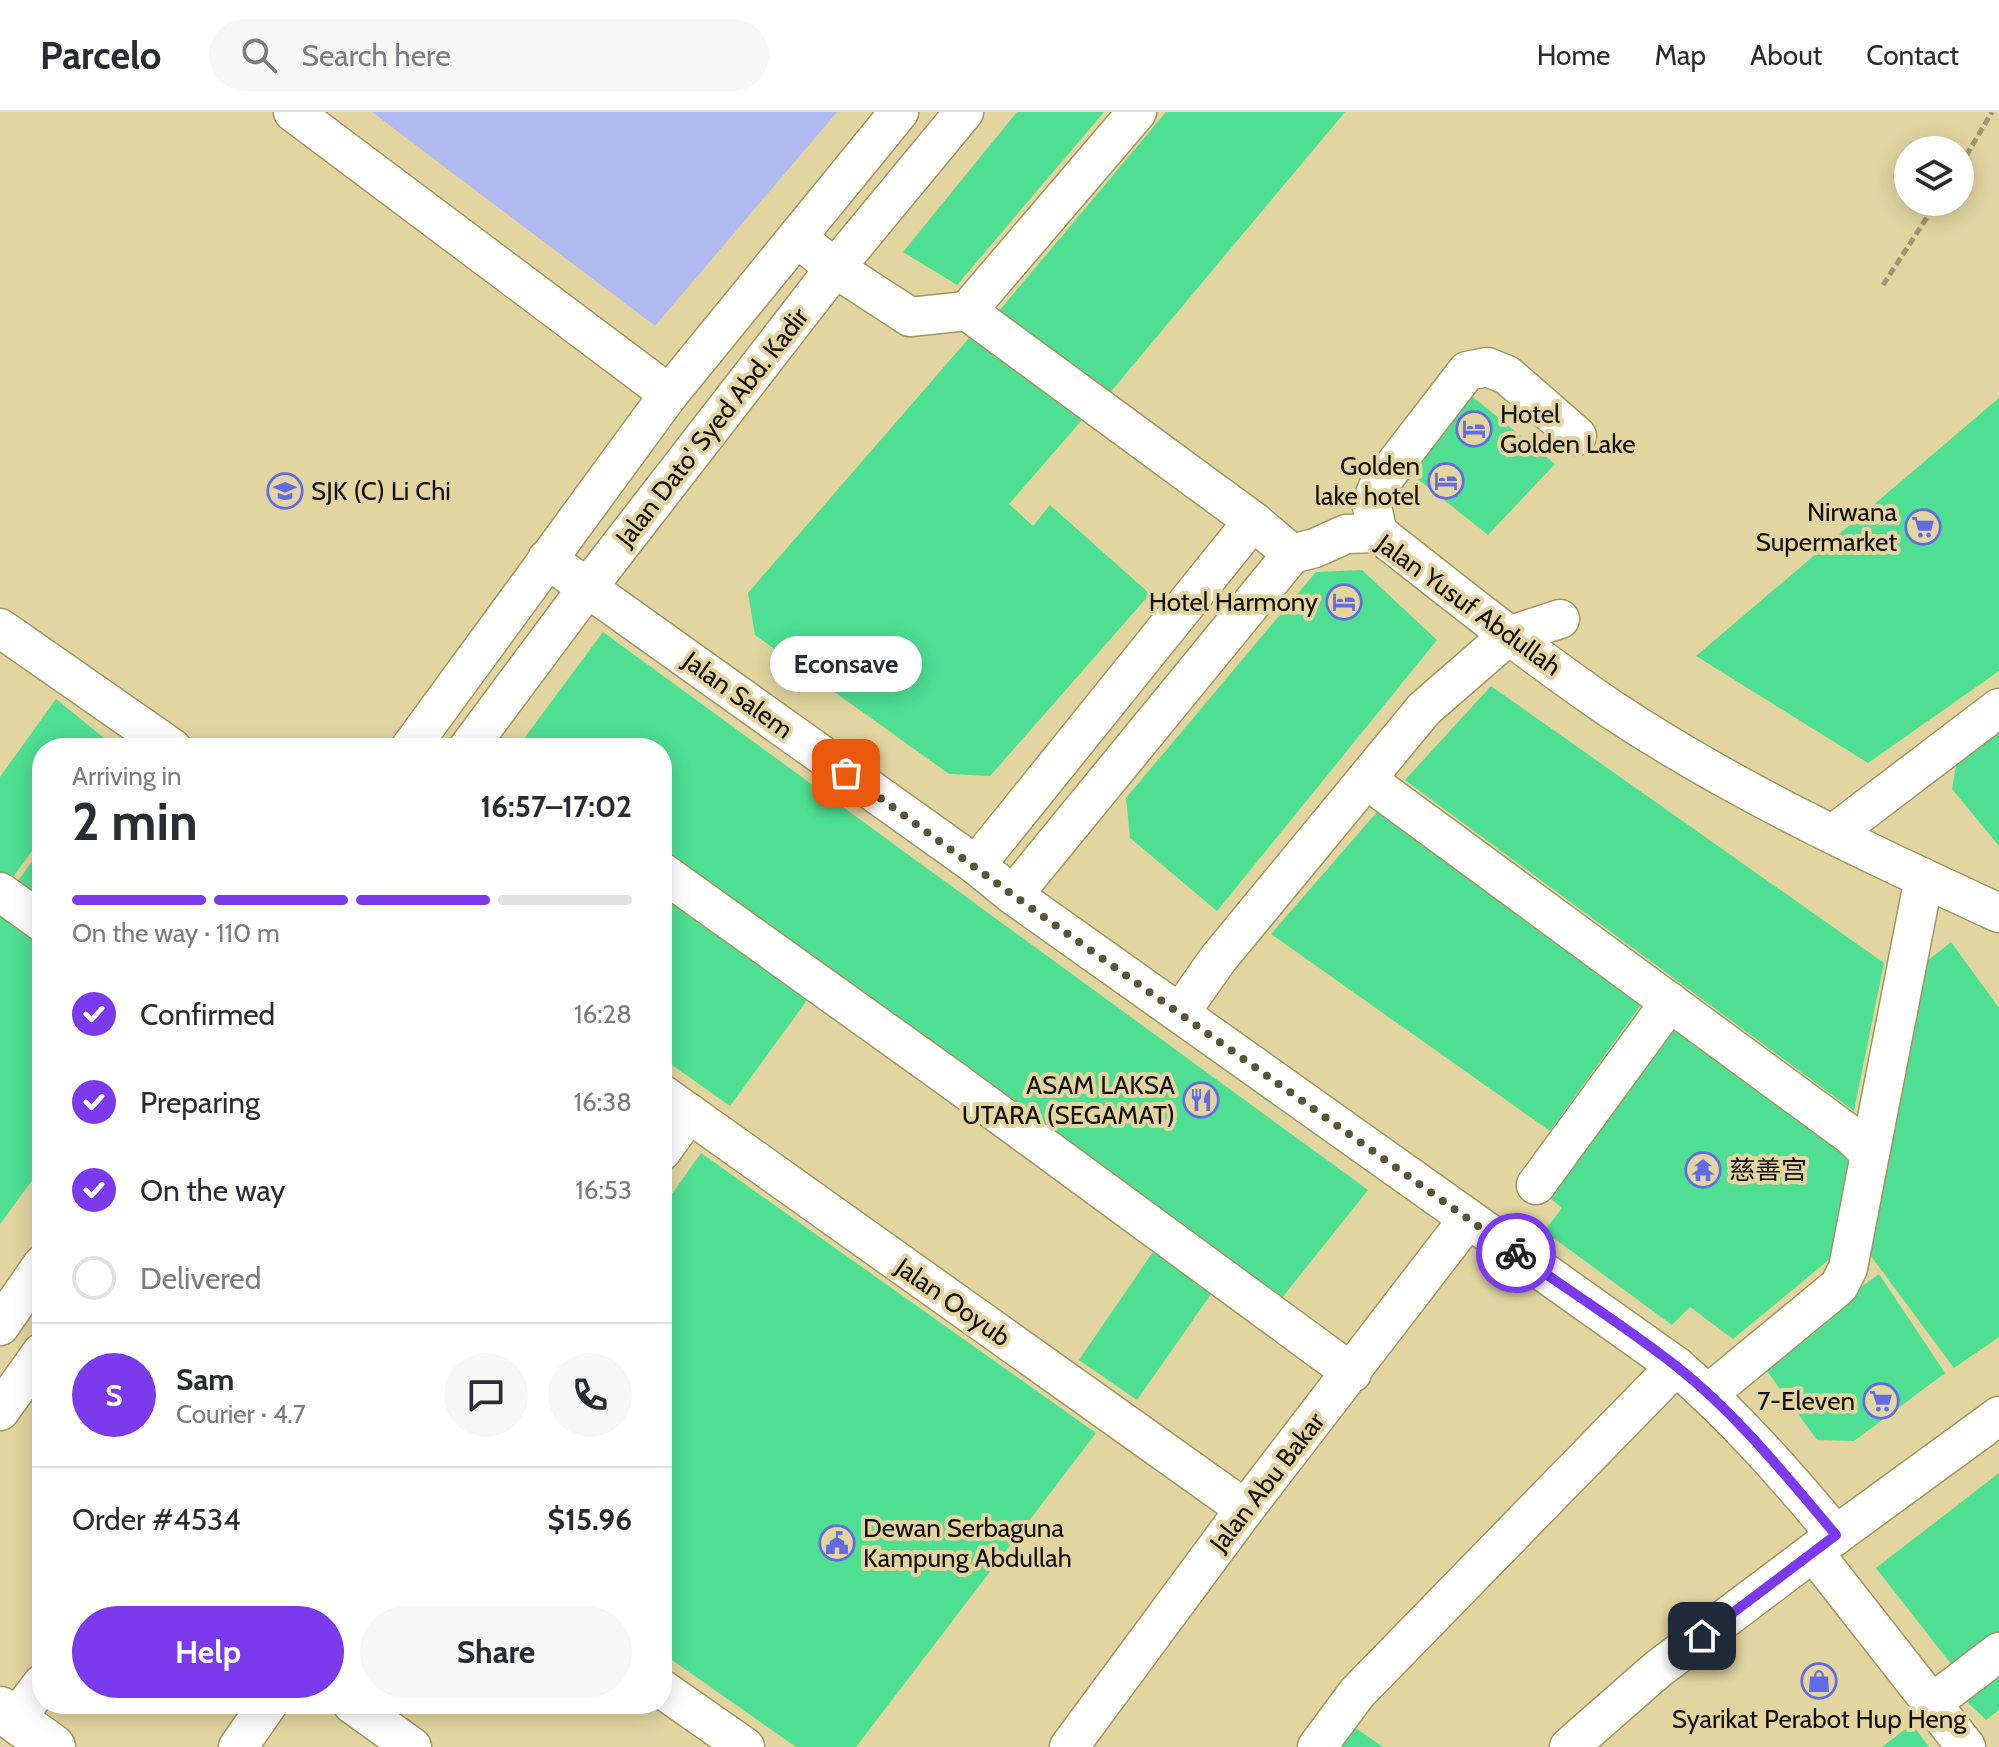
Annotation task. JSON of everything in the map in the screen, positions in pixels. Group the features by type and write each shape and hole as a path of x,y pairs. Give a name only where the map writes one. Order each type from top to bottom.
{"main road":[{"path":"8,1715 53,1747"}],"street":[{"path":"293,112 669,394"},
{"name":"Jalan Dato' Syed Abd. Kadir","path":"417,738 669,394 899,112"},
{"name":"Jalan Dato' Syed Abd. Kadir","path":"481,738 588,587 835,268 964,112"},
{"path":"967,311 1137,112"},
{"path":"797,238 835,268 910,317 967,311 1253,521 1292,554 1013,895"},
{"path":"1378,533 1371,503 1379,485 1467,371 1487,367 1507,375 1577,436"},
{"path":"976,865 1253,521"},
{"name":"Jalan Yusuf Abdullah","path":"1292,554 1346,534 1378,533 1508,636 1613,710 1730,781 1999,913"},
{"name":"Jalan Salem","path":"547,559 1676,1366 1775,1462 1825,1544 1932,1703 1966,1747"},
{"path":"1180,1013 1218,959 1424,709 1508,636 1560,619"},
{"path":"0,628 158,738"},
{"path":"1833,834 1999,708"},
{"path":"1367,780 1853,1137 1870,1154"},
{"path":"1708,1394 1839,1286 1848,1268 1924,878"},
{"path":"672,879 1352,1373"},
{"path":"0,892 32,915"},
{"path":"1536,1185 1670,1002"},
{"name":"Jalan Ooyub","path":"675,1104 1245,1509"},
{"name":"Jalan Abu Bakar","path":"1069,1747 1245,1509 1468,1219"},
{"path":"0,1326 32,1280"},
{"path":"0,1411 32,1366"},
{"path":"1317,1747 1357,1693 1676,1366"},
{"path":"1569,1747 1658,1669 1999,1416"},
{"path":"1932,1703 1999,1652"},
{"path":"8,1715 32,1693"},
{"path":"672,1696 745,1747"},
{"path":"238,1747 261,1714"},
{"path":"366,1714 412,1747"}],"path":[{"path":"1974,142 1992,112"},
{"path":"1883,285 1928,216"}],"shaded area":[{"path":"372,112 837,112 655,326"}],"building":[{"path":"1017,112 1104,112 957,285 903,252"},
{"path":"1166,112 1345,112 1108,395 999,311"},
{"path":"976,330 1082,420 1009,504 1033,526 1050,505 1150,594 990,776 949,774 755,635 748,593"},
{"name":"Hotel Golden Lake","path":"1468,393 1555,464 1488,535 1404,468"},
{"name":"Nirwana Supermarket","path":"1999,398 1999,671 1868,763 1696,656"},
{"path":"1362,570 1437,640 1217,911 1130,838 1126,798 1316,572"},
{"path":"603,632 1368,1190 1281,1299 672,863 672,738 524,738"},
{"path":"1491,686 1884,963 1854,1111 1405,780"},
{"path":"56,699 104,738 32,738 32,851 11,880 0,872 0,777"},
{"path":"1999,725 1999,846 1952,789 1958,756"},
{"path":"1377,812 1645,999 1550,1131 1271,934"},
{"path":"32,862 32,900 14,886"},
{"path":"672,888 813,992 730,1106 672,1065"},
{"path":"0,911 32,933 32,1181 0,1224"},
{"path":"1951,942 1999,1008 1999,1337 1954,1368 1868,1252 1916,970"},
{"name":"慈善宫","path":"1672,1017 1853,1149 1831,1258 1733,1339 1690,1307 1672,1325 1544,1231 1562,1208 1542,1191"},
{"name":"Dewan Serbaguna Kampung Abdullah","path":"701,1153 1096,1433 856,1747 796,1747 672,1660 672,1194"},
{"path":"1157,1246 1216,1287 1137,1400 1079,1360"},
{"path":"1879,1274 1945,1373 1854,1441 1817,1440 1759,1360"},
{"path":"1999,1473 1999,1635 1955,1669 1876,1568"},
{"path":"1999,1672 1999,1710 1986,1720 1963,1698"},
{"path":"1912,1724 1929,1747 1882,1747"},
{"path":"1351,1725 1383,1747 1334,1747"}],"way so far":[{"path":"846,773 1516,1253"}],"place":[{"name":"Hotel Golden Lake","path":"1474,429"},
{"name":"Golden lake hotel","path":"1446,481"},
{"name":"SJK (C) Li Chi","path":"285,491"},
{"name":"Nirwana Supermarket","path":"1923,527"},
{"name":"Hotel Harmony","path":"1344,602"},
{"name":"Econsave","path":"846,773"},
{"name":"ASAM LAKSA UTARA (SEGAMAT)","path":"1201,1100"},
{"name":"慈善宫","path":"1703,1170"},
{"name":"7-Eleven","path":"1881,1401"},
{"name":"Dewan Serbaguna Kampung Abdullah","path":"837,1543"},
{"name":"Syarikat Perabot Hup Heng","path":"1819,1681"}],"route":[{"path":"1516,1253 1676,1366 1708,1394 1775,1462 1836,1535 1702,1636"}]}
